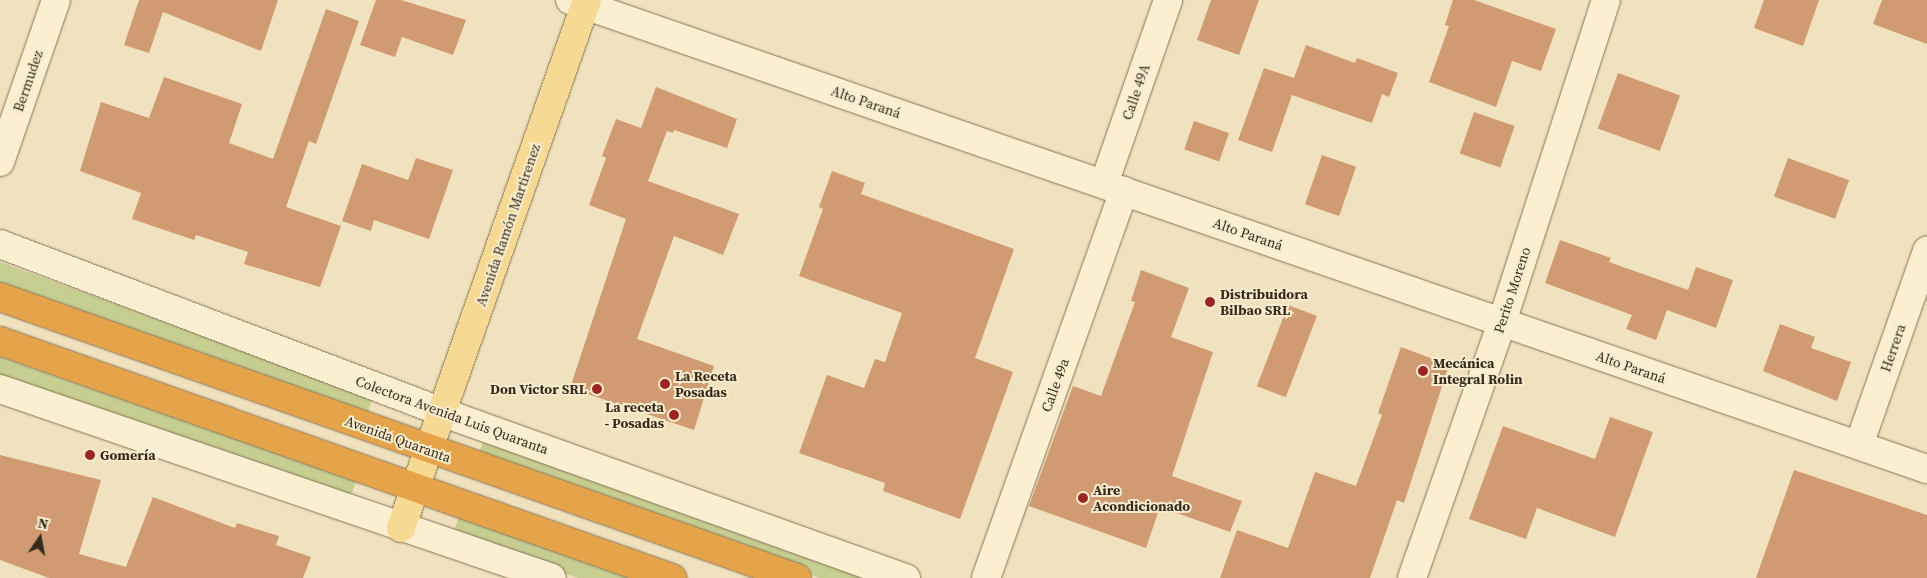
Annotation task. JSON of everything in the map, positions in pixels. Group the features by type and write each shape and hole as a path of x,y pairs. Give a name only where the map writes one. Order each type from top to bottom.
{"highway":[{"name":"Avenida Quaranta","path":"0,297 429,450 797,578"},
{"path":"0,341 672,578"}],"main road":[{"name":"Avenida Ramón Martirenez","path":"401,528 443,412 580,2"}],"street":[{"name":"Bermudez","path":"0,162 56,0"},
{"name":"Calle 49A","path":"1114,188 1168,0"},
{"name":"Perito Moreno","path":"1412,578 1502,322 1606,0"},
{"name":"Alto Paraná","path":"580,2 1927,469"},
{"name":"Calle 49a","path":"986,578 1114,188"},
{"name":"Colectora Avenida Luis Quaranta","path":"0,244 443,412 906,578"},
{"name":"Herrera","path":"1860,445 1927,251"},
{"path":"0,389 401,528 552,578"}],"green space":[{"path":"0,262 373,398 366,418 0,285"},
{"path":"0,357 356,480 349,501 0,380"},
{"path":"485,436 879,578 820,578 477,458"},
{"path":"459,516 636,578 578,578 453,535"}],"building":[{"path":"139,0 278,0 261,51 163,12 149,53 124,45"},
{"path":"376,0 401,0 466,20 453,55 402,37 395,57 360,45"},
{"path":"1211,0 1259,0 1239,55 1197,40"},
{"path":"1453,0 1474,0 1556,29 1541,71 1512,61 1496,107 1429,82 1449,26 1445,25"},
{"path":"1764,0 1819,0 1803,46 1754,28"},
{"path":"1882,0 1927,0 1927,44 1873,24"},
{"path":"326,9 359,21 316,144 309,141 286,207 341,226 320,287 244,264 248,252 196,235 194,240 132,219 141,193 80,171 101,102 149,118 164,77 242,104 229,143 273,159"},
{"path":"1306,45 1355,63 1357,58 1398,73 1389,97 1382,94 1372,123 1292,95 1272,152 1238,140 1264,68 1294,78"},
{"path":"1618,73 1680,96 1660,151 1598,128"},
{"path":"656,87 737,119 727,148 674,130 673,133 667,131 648,181 739,214 723,255 674,236 637,339 714,366 694,430 570,388 626,219 589,205 606,158 602,156 616,119 641,128"},
{"path":"1474,112 1515,126 1500,168 1460,154"},
{"path":"1194,121 1229,133 1219,161 1184,149"},
{"path":"1322,155 1356,167 1339,216 1305,204"},
{"path":"416,158 453,170 429,239 374,220 371,231 342,221 362,164 408,180"},
{"path":"1788,158 1849,180 1835,219 1774,197"},
{"path":"832,171 865,183 861,194 1014,249 975,358 1013,372 960,519 883,491 885,483 799,453 827,375 864,388 875,359 885,362 902,313 799,276 823,209 819,207"},
{"path":"1560,240 1611,258 1609,262 1688,290 1696,267 1733,280 1716,328 1667,310 1656,340 1626,329 1632,315 1545,283"},
{"path":"1141,270 1189,288 1171,337 1213,352 1172,476 1242,501 1230,532 1160,507 1146,548 1029,506 1073,386 1101,396 1135,302 1131,301"},
{"path":"1288,305 1317,316 1286,397 1257,386"},
{"path":"1780,324 1815,337 1811,348 1851,362 1837,401 1763,371"},
{"path":"1401,347 1449,365 1404,503 1397,500 1370,578 1220,578 1237,530 1288,548 1315,472 1356,486 1382,415 1378,413"},
{"path":"1610,417 1653,432 1615,537 1537,508 1526,539 1469,519 1503,426 1595,459"},
{"path":"0,455 101,480 79,554 126,567 153,497 235,528 237,523 279,536 276,545 311,557 303,578 49,578 0,560"},
{"path":"1794,470 1927,515 1927,578 1756,578"}],"place":[{"name":"Distribuidora Bilbao SRL","path":"1210,302"},
{"name":"Mecánica Integral Rolin","path":"1423,371"},
{"name":"La Receta Posadas","path":"665,384"},
{"name":"Don Victor SRL","path":"597,389"},
{"name":"La receta - Posadas","path":"674,415"},
{"name":"Gomería","path":"90,455"},
{"name":"Aire Acondicionado","path":"1083,498"}]}
